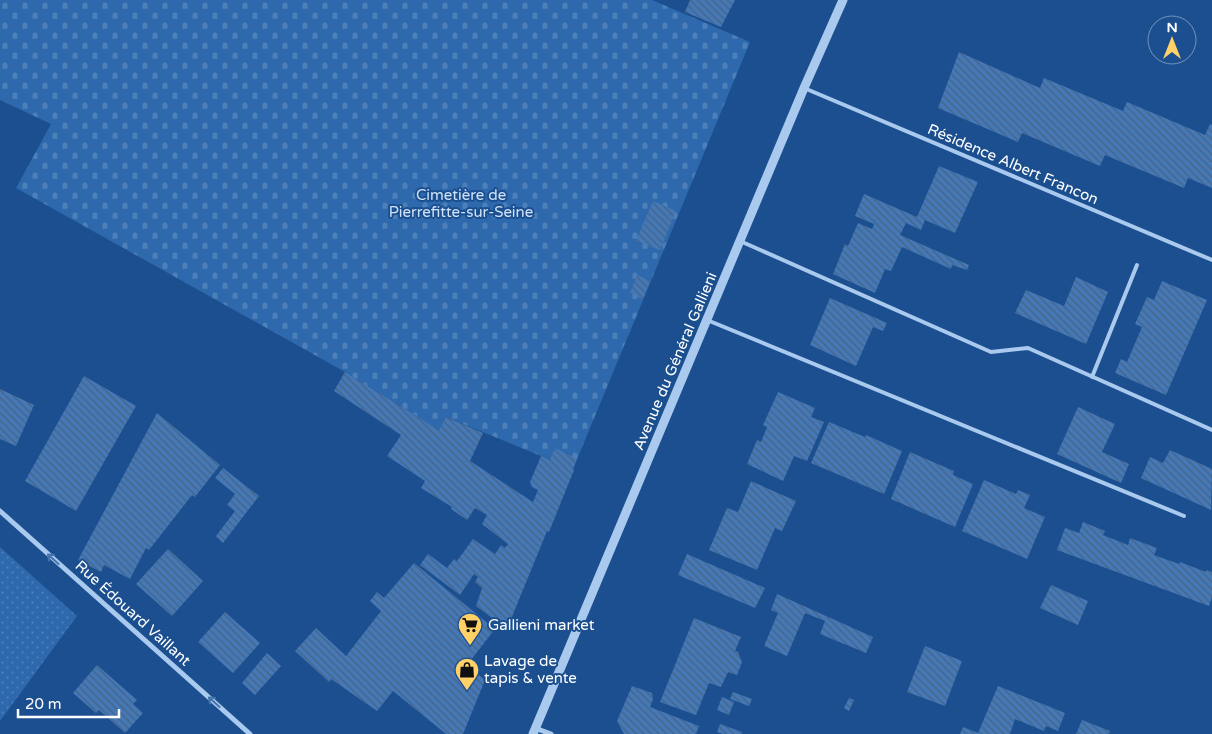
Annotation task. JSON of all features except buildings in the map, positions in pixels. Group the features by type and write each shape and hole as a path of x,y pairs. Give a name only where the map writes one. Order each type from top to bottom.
{"street":[{"name":"Avenue du Général Gallieni","path":"534,731 804,88 843,0"},
{"name":"Rue Édouard Vaillant","path":"0,511 250,734"},
{"path":"534,731 551,734"}],"lane":[{"name":"Résidence Albert Francon","path":"804,88 1212,260"},
{"path":"740,241 991,352 1028,348 1212,430"},
{"path":"1092,377 1137,265"},
{"path":"707,320 1184,516"}],"green space":[{"name":"Cimetière de Pierrefitte-sur-Seine","path":"0,0 652,0 750,42 573,469 446,417 439,430 345,372 16,188 51,124 0,100"},
{"path":"0,547 77,616 0,721"}],"place":[{"name":"Gallieni market","path":"470,646"},
{"name":"Lavage de tapis & vente","path":"467,691"}]}
